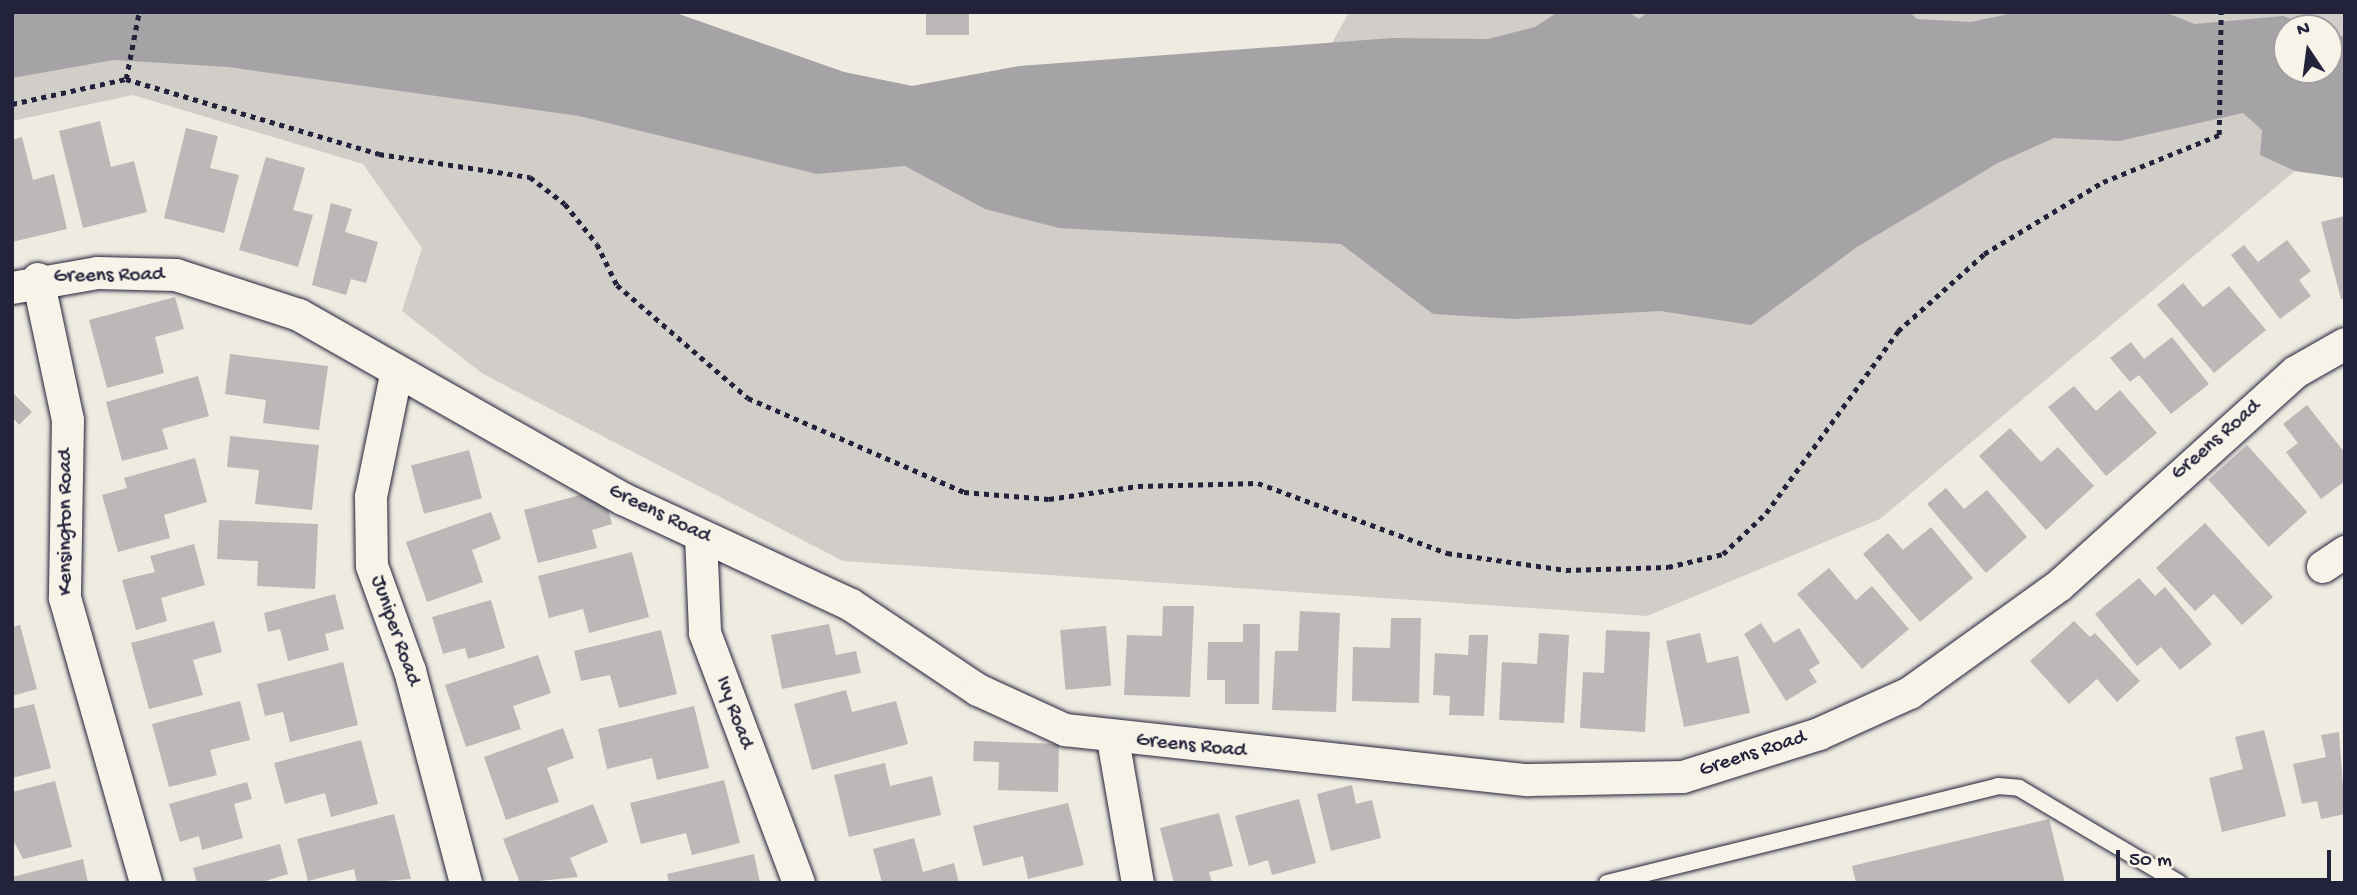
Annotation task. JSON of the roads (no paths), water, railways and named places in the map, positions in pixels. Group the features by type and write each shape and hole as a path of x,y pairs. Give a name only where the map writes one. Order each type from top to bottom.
{"street":[{"name":"Greens Road","path":"25,283 176,275 299,315 396,375 701,536 851,605 978,690 1066,730 1112,739 1528,780 1683,777 1819,734 1910,693 1996,636 2297,372 2345,344"},
{"name":"Kensington Road","path":"25,283 68,420 65,598 146,883"},
{"name":"Juniper Road","path":"396,375 371,497 372,566 410,671 466,883"},
{"name":"Ivy Road","path":"701,536 705,633 799,883"},
{"path":"1112,739 1138,883"}],"lane":[{"path":"1607,883 1998,786 2019,789 2179,883"}]}
